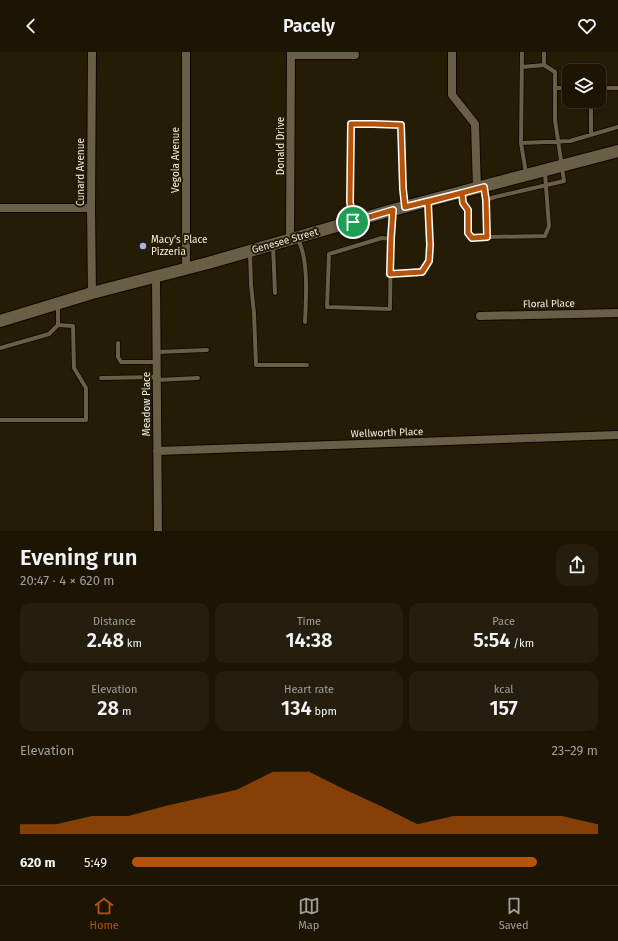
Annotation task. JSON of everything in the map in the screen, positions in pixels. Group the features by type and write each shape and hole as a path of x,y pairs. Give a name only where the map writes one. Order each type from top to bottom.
{"main road":[{"name":"Genesee Street","path":"0,321 92,293 186,269 399,209 618,151"}],"street":[{"name":"Cunard Avenue","path":"92,52 92,293"},
{"name":"Vegola Avenue","path":"186,52 186,269"},
{"path":"452,52 452,95 475,124 481,188"},
{"path":"291,53 355,55"},
{"name":"Donald Drive","path":"291,53 294,238"},
{"path":"0,208 91,208"},
{"name":"Meadow Place","path":"156,277 158,531"},
{"name":"Floral Place","path":"480,316 618,313"},
{"name":"Wellworth Place","path":"157,451 618,435"}],"lane":[{"path":"522,52 521,142 533,187"},
{"path":"544,52 544,66"},
{"path":"486,200 533,187 564,181 555,120 555,72 544,66 522,67"},
{"path":"555,88 562,88"},
{"path":"606,88 618,88"},
{"path":"591,108 591,135"},
{"path":"353,222 350,202 351,124 401,125 403,189 391,238 390,309 327,307 329,254 382,238 391,238"},
{"path":"521,142 570,141 618,127"},
{"path":"462,193 463,203 468,210 468,233 472,238 545,236 549,226 545,171"},
{"path":"481,188 486,200 487,237"},
{"path":"390,274 422,272 429,261 430,245 428,202"},
{"path":"294,238 302,246 305,267 305,322"},
{"path":"273,245 275,294"},
{"path":"250,251 250,285 254,313 256,365 308,364"},
{"path":"58,303 58,326"},
{"path":"0,348 49,334 58,326 73,326 74,368 86,388 86,420 0,420"},
{"path":"118,343 118,358 121,362 156,362"},
{"path":"156,352 207,350"},
{"path":"101,378 198,378"}],"place":[{"name":"Macy’s Place Pizzeria","path":"143,246"}],"route":[{"path":"353,222 350,202 351,124 401,125 403,134 403,189 405,207 428,202 462,193 463,203 468,210 468,233 472,238 487,237 486,200 484,187 428,202 430,245 429,261 422,272 390,274 393,210 353,222"}]}
